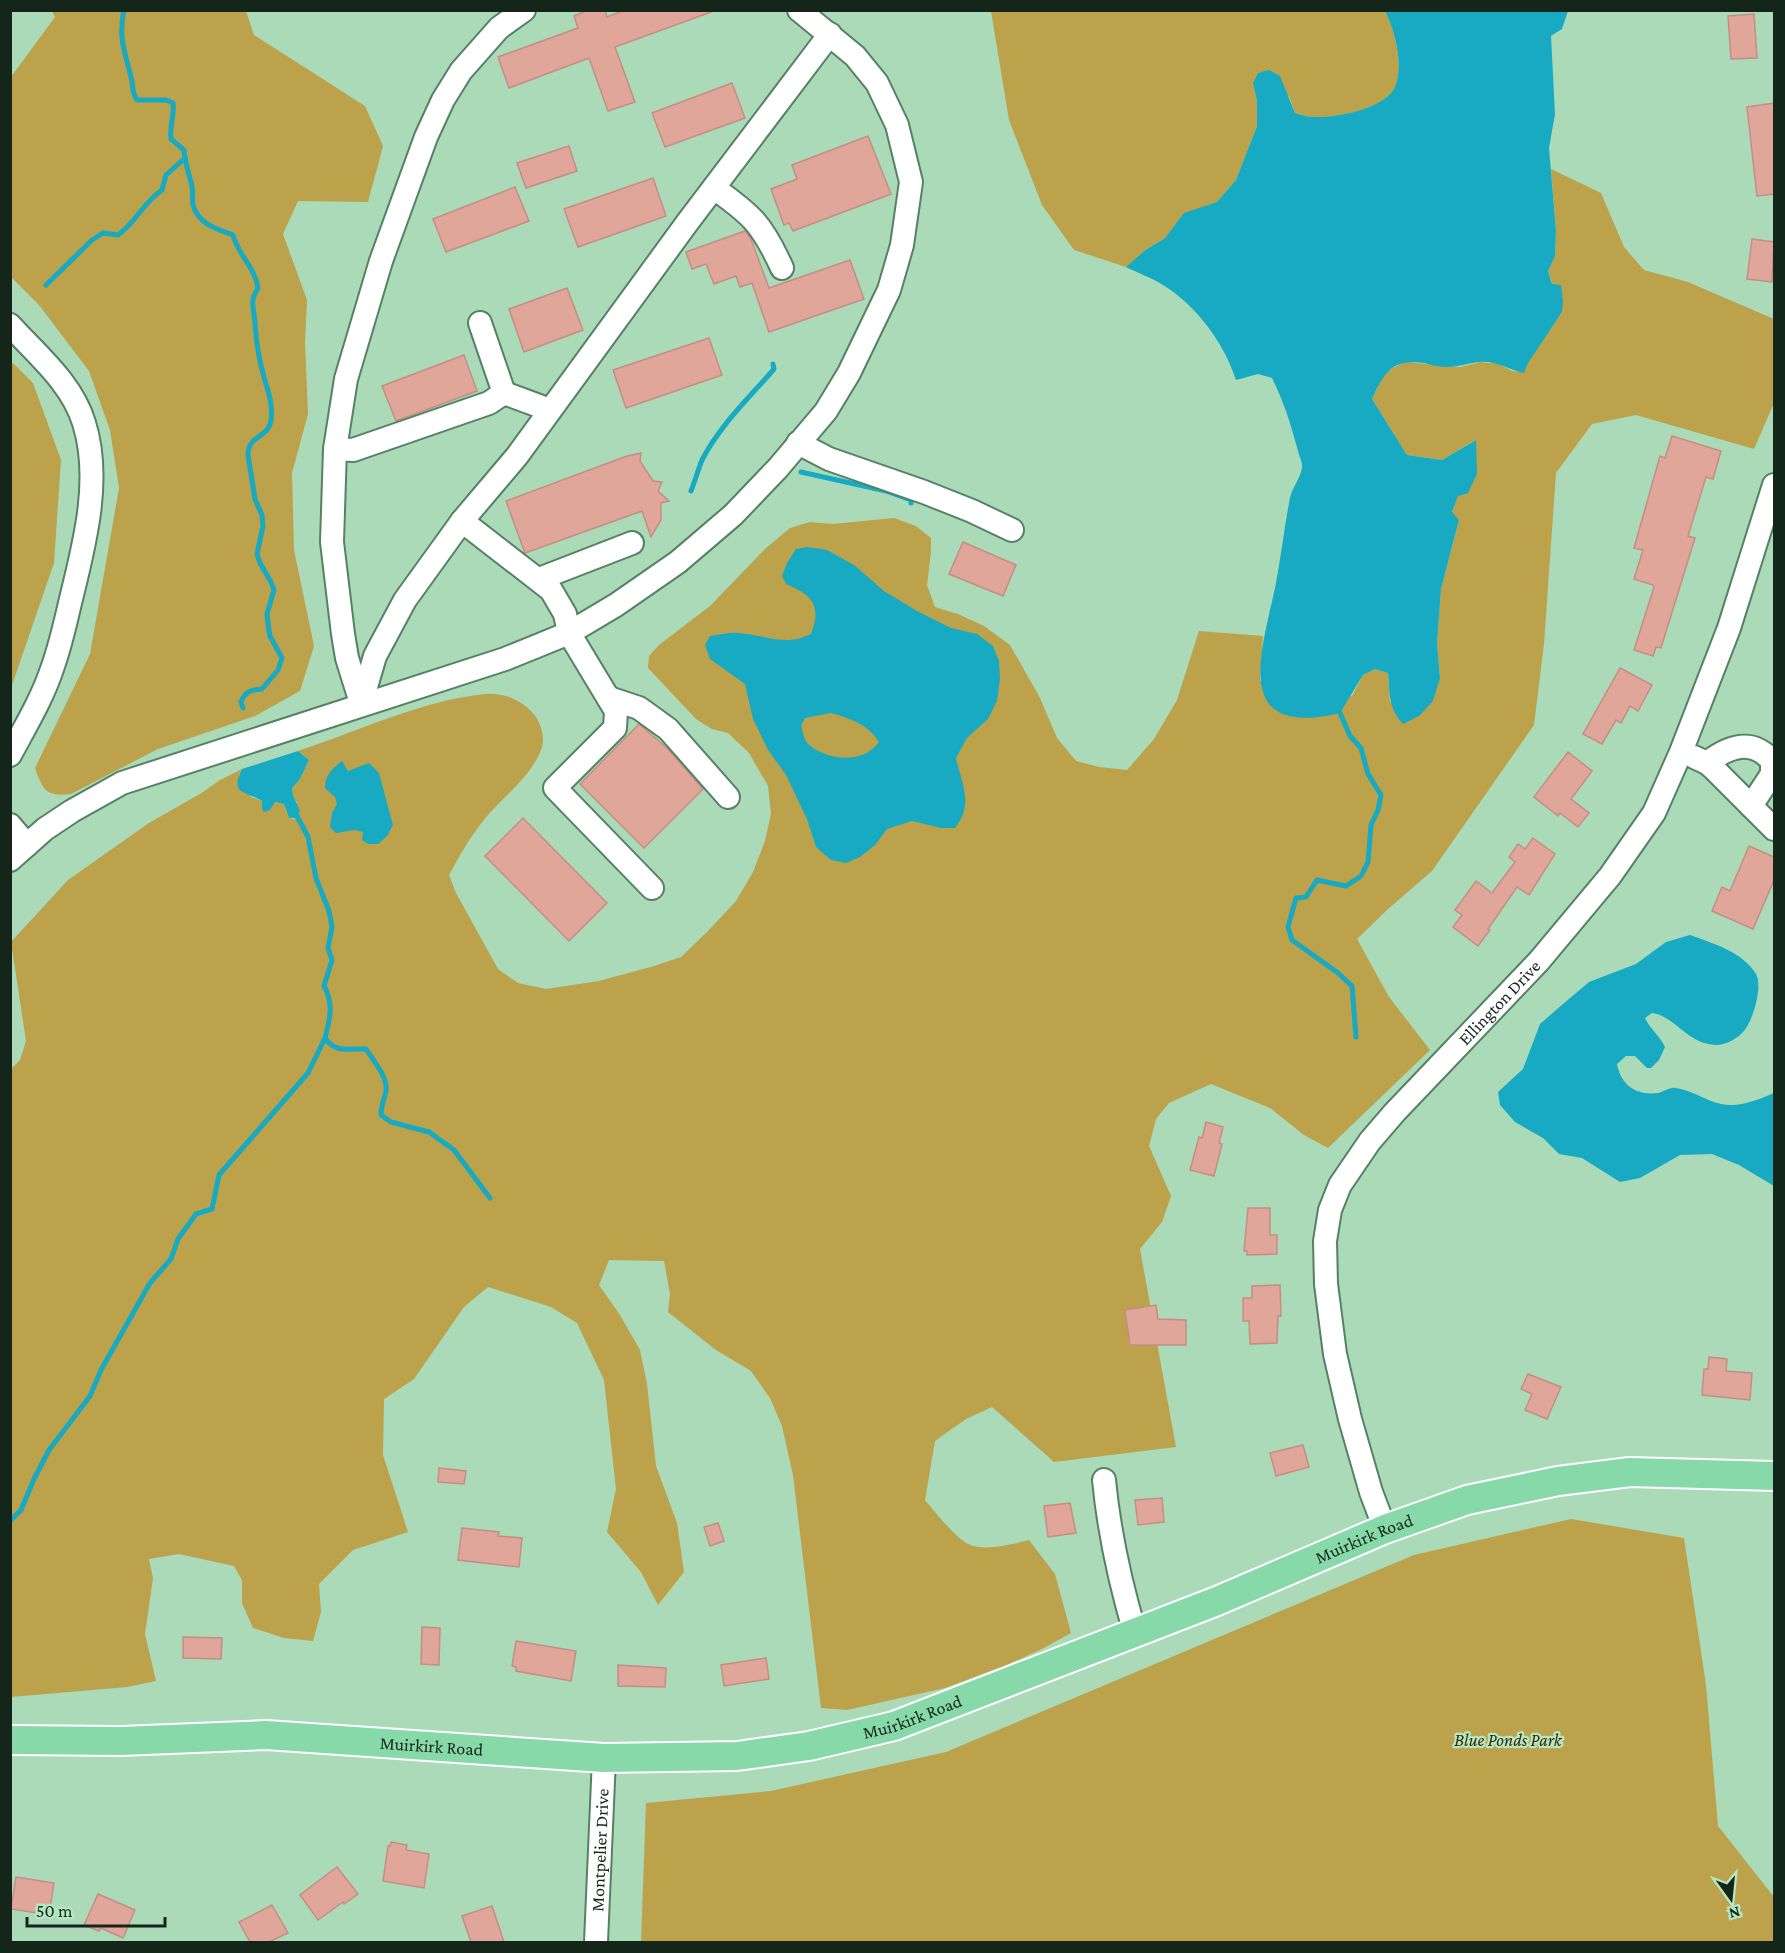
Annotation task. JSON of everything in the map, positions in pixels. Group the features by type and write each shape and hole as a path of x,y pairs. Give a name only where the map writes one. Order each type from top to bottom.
{"main road":[{"name":"Muirkirk Road","path":"10,1740 121,1741 266,1735 604,1758 737,1756 809,1746 894,1726 1217,1601 1385,1529 1467,1500 1587,1476 1630,1472 1774,1476"}],"street":[{"path":"361,704 347,658 332,542 334,449 349,368 381,261 426,137 443,100 461,71 499,28 524,10"},
{"path":"10,825 19,853 45,829 122,783 505,659 569,633 655,579 706,540 753,495 826,411 849,373 889,290 902,244 911,182 897,125 877,83 855,56 799,10"},
{"path":"361,704 375,656 405,600 462,521 517,456 830,34"},
{"path":"714,188 757,222 782,268"},
{"path":"480,323 504,393"},
{"path":"10,325 59,377 79,410 84,423 92,474 83,549 61,640 47,680 10,755"},
{"path":"334,449 353,450 489,403 504,393"},
{"path":"504,393 550,410"},
{"path":"798,443 829,459 972,511 1012,531"},
{"name":"Ellington Drive","path":"1385,1529 1371,1492 1350,1419 1335,1354 1326,1284 1325,1241 1330,1210 1340,1185 1370,1141 1539,961 1610,876 1654,813 1682,752 1729,628 1774,485"},
{"path":"462,521 551,590 565,614 569,633 616,711 615,728 555,788 652,888"},
{"path":"539,579 632,543"},
{"path":"609,698 639,708 668,729 728,797"},
{"path":"1707,763 1727,749 1738,747 1755,747 1765,753 1772,761 1772,774 1751,806"},
{"path":"1682,752 1707,763 1774,829"},
{"path":"1104,1479 1108,1524 1135,1633"},
{"name":"Montpelier Drive","path":"596,1942 604,1758"}],"green space":[{"path":"52,11 246,11 254,35 365,106 383,146 368,202 298,201 283,234 307,300 305,342 308,414 292,473 294,550 314,646 300,691 255,716 158,749 71,794 63,795 51,793 43,787 35,768 90,654 119,488 110,430 89,371 39,305 11,277 11,77 55,17"},
{"path":"991,11 1385,11 1397,47 1398,75 1392,92 1384,99 1361,110 1324,117 1309,117 1295,113 1289,96 1253,83 1257,101 1257,126 1236,180 1217,202 1184,214 1165,238 1144,251 1126,267 1074,250 1042,205 1009,120"},
{"path":"1551,169 1601,193 1624,247 1644,270 1688,282 1774,319 1774,403 1754,449 1636,415 1592,424 1556,473 1544,644 1534,725 1432,871 1357,939 1389,997 1430,1050 1328,1148 1304,1135 1270,1108 1211,1084 1169,1103 1156,1119 1149,1146 1171,1196 1162,1222 1140,1249 1176,1447 1054,1462 992,1407 966,1419 935,1441 925,1500 951,1530 968,1544 990,1547 1029,1540 1055,1574 1071,1633 1004,1666 945,1688 847,1710 821,1708 793,1475 782,1426 770,1398 751,1371 716,1350 668,1312 670,1294 664,1261 609,1260 599,1285 640,1350 647,1384 656,1466 677,1523 684,1572 658,1605 641,1572 607,1532 616,1489 604,1380 577,1323 551,1307 488,1287 464,1307 414,1379 384,1399 383,1455 408,1532 353,1550 319,1584 321,1612 313,1641 284,1638 253,1628 242,1603 242,1580 234,1566 179,1554 149,1559 153,1578 145,1634 156,1681 127,1687 11,1697 10,1070 20,1060 26,1041 11,942 68,880 149,823 242,769 239,775 251,797 262,801 262,809 275,802 284,804 289,818 296,818 297,803 292,788 300,779 309,760 298,751 438,703 462,697 499,694 520,702 536,717 541,727 542,747 524,777 478,827 449,875 456,893 498,969 518,983 546,989 599,981 681,957 736,901 753,872 765,841 771,814 768,786 749,753 728,733 712,729 696,719 648,668 649,656 659,645 710,606 766,548 790,528 810,522 833,524 894,518 916,526 931,538 927,585 935,607 984,626 1010,645 1040,698 1057,738 1076,761 1099,767 1127,770 1154,739 1177,700 1199,631 1263,636 1260,681 1352,696 1363,675 1375,669 1388,673 1390,702 1440,678 1437,643 1441,589 1459,520 1452,513 1475,440 1442,460 1407,455 1372,399 1385,372 1405,362 1460,367 1480,362 1499,364 1512,371 1524,372 1527,363 1562,312 1548,271 1555,255 1556,231"},
{"path":"13,363 33,383 61,460 54,563 11,688 10,365"},
{"name":"Blue Ponds Park","path":"1571,1519 1684,1538 1706,1685 1718,1826 1774,1897 1774,1942 641,1942 646,1803 771,1791 946,1752 1414,1555"}],"water":[{"path":"1385,11 1568,11 1562,29 1551,36 1555,114 1549,148 1556,231 1555,256 1548,271 1552,284 1561,285 1562,312 1528,363 1524,373 1485,362 1447,367 1424,363 1404,363 1391,369 1385,375 1372,399 1407,455 1442,460 1476,440 1477,474 1468,493 1458,496 1452,512 1459,520 1441,589 1437,643 1440,678 1433,701 1419,716 1403,724 1392,706 1388,673 1375,669 1363,675 1340,713 1305,718 1282,714 1268,702 1261,685 1264,639 1290,498 1302,466 1290,423 1272,378 1258,374 1236,380 1217,339 1198,315 1163,285 1126,267 1144,251 1165,238 1184,213 1217,202 1236,180 1257,126 1257,101 1253,83 1258,73 1269,70 1280,76 1295,113 1309,117 1335,116 1361,110 1384,99 1392,92 1399,66 1395,37"},
{"path":"807,547 827,550 854,565 884,591 917,611 951,628 977,634 993,646 999,661 1000,679 997,701 988,719 967,738 956,758 965,802 961,819 955,828 941,828 912,821 887,829 875,845 860,857 846,863 831,860 816,847 807,819 786,775 768,750 753,719 745,684 710,659 705,645 710,636 728,633 784,640 802,638 811,634 815,616 812,602 802,592 786,584 782,576 796,549","holes":["831,713 864,726 879,742 872,749 855,757 835,757 816,750 808,744 801,726 805,718"]},
{"path":"298,751 309,760 300,779 292,788 300,811 296,818 289,818 284,804 275,802 270,810 264,812 262,801 238,788 238,777 242,769"},
{"path":"342,761 348,771 369,763 379,773 393,825 387,836 378,844 368,844 362,840 363,832 354,830 336,833 330,827 332,813 337,804 335,797 325,788 325,783 330,773"},
{"path":"1690,935 1735,954 1756,974 1758,995 1754,1012 1747,1026 1735,1039 1716,1045 1697,1040 1668,1019 1652,1013 1645,1018 1665,1047 1659,1060 1651,1068 1647,1068 1635,1056 1626,1056 1617,1064 1619,1071 1626,1083 1636,1091 1658,1093 1676,1088 1719,1104 1735,1105 1751,1102 1774,1093 1774,1186 1739,1165 1712,1154 1680,1155 1640,1178 1620,1182 1582,1158 1559,1154 1543,1138 1515,1122 1500,1105 1498,1092 1523,1069 1540,1024 1589,982 1636,964 1666,942"}],"building":[{"path":"588,10 605,10 607,17 625,10 710,10 711,12 615,47 635,102 608,111 589,58 509,88 498,57 578,28 574,16"},
{"path":"1754,14 1757,58 1731,59 1728,16"},
{"path":"732,83 745,118 665,147 652,113"},
{"path":"1774,103 1774,194 1757,196 1747,107"},
{"path":"868,136 891,194 793,231 789,223 784,225 771,189 797,179 792,165"},
{"path":"569,146 577,171 526,188 517,163"},
{"path":"653,178 666,216 578,247 564,209"},
{"path":"515,187 529,221 446,252 433,219"},
{"path":"745,231 751,239 769,288 850,260 864,299 769,332 752,283 740,287 736,276 714,284 706,264 692,269 686,252"},
{"path":"1752,239 1774,242 1772,282 1747,279"},
{"path":"567,288 583,330 524,352 509,309"},
{"path":"709,338 722,375 626,408 613,370"},
{"path":"464,355 477,391 396,421 382,386"},
{"path":"1672,436 1721,451 1713,479 1706,477 1688,536 1695,538 1661,648 1656,647 1653,656 1634,650 1654,587 1634,579 1643,550 1634,548 1660,456 1665,458"},
{"path":"641,453 640,461 653,481 662,482 658,491 669,501 661,503 661,520 651,537 642,511 525,553 506,501 627,456"},
{"path":"963,542 1016,565 1003,596 949,574"},
{"path":"1620,668 1652,685 1638,711 1630,706 1621,723 1616,720 1602,744 1583,734"},
{"path":"639,724 668,749 703,789 644,848 580,784"},
{"path":"1568,752 1592,771 1571,799 1589,813 1578,827 1560,813 1558,816 1534,797"},
{"path":"523,818 607,903 569,941 485,856"},
{"path":"1533,838 1555,854 1529,895 1517,887 1478,946 1453,927 1462,915 1455,910 1476,881 1492,893 1515,862 1509,857 1518,844 1525,849"},
{"path":"1749,846 1774,857 1774,880 1753,929 1712,911 1722,887 1730,891"},
{"path":"1206,1122 1223,1127 1219,1143 1222,1144 1214,1176 1190,1170 1199,1137 1202,1138"},
{"path":"1248,1208 1270,1208 1270,1235 1277,1235 1277,1254 1247,1255 1247,1251 1244,1251"},
{"path":"1280,1285 1281,1316 1278,1316 1277,1343 1250,1344 1249,1321 1243,1321 1243,1298 1252,1298 1252,1286"},
{"path":"1156,1305 1158,1319 1186,1320 1186,1345 1130,1345 1125,1310"},
{"path":"1709,1357 1727,1359 1726,1371 1752,1373 1750,1400 1702,1395 1704,1369 1708,1369"},
{"path":"1528,1374 1561,1387 1547,1419 1525,1410 1532,1394 1521,1389"},
{"path":"1303,1445 1309,1467 1276,1476 1270,1453"},
{"path":"439,1468 466,1471 464,1484 438,1482"},
{"path":"1162,1498 1164,1522 1138,1525 1135,1500"},
{"path":"1070,1503 1076,1533 1048,1537 1044,1506"},
{"path":"718,1523 724,1541 710,1546 704,1527"},
{"path":"462,1528 499,1532 498,1536 522,1538 519,1567 458,1560"},
{"path":"422,1627 440,1628 439,1665 421,1664"},
{"path":"183,1637 222,1638 221,1659 183,1658"},
{"path":"516,1641 576,1651 571,1681 516,1671 516,1667 512,1666"},
{"path":"766,1658 769,1679 724,1686 721,1665"},
{"path":"618,1665 666,1668 665,1687 618,1686"},
{"path":"391,1842 407,1845 406,1850 429,1854 424,1888 383,1881 388,1846"},
{"path":"337,1867 358,1894 318,1920 300,1895"},
{"path":"16,1877 54,1883 49,1915 11,1909"},
{"path":"98,1894 135,1910 123,1938 101,1928 99,1931 84,1925"},
{"path":"272,1905 288,1933 269,1942 250,1942 239,1922"},
{"path":"492,1906 504,1942 471,1942 462,1916"}],"waterway":[{"path":"124,10 122,37 135,97 137,100 166,100 173,103 171,139 184,150 196,212 204,222 233,235 254,274 258,288 253,301 253,309 259,354 270,397 271,417 266,431 252,442 248,455 255,499 262,515 263,526 257,554 274,590 267,614 270,636 282,658 278,670 262,689 244,695 241,702 243,708"},
{"path":"46,285 92,240 103,233 118,235 124,230 162,190 166,175 185,158"},
{"path":"691,491 709,447 735,412 774,369 773,364"},
{"path":"801,472 886,491 911,500 911,503"},
{"path":"1340,713 1350,736 1361,748 1368,774 1381,795 1378,810 1371,825 1368,862 1361,876 1346,886 1317,880 1306,897 1296,898 1288,927 1292,940 1352,986 1356,1037"},
{"path":"297,816 308,837 316,878 329,911 332,927 328,948 332,960 324,986 330,1005 330,1018 325,1038 338,1048 366,1049 385,1080 386,1091 381,1115 391,1122 429,1132 454,1150 490,1198"},
{"path":"10,1521 21,1510 49,1450 90,1396 101,1370 150,1283 171,1259 178,1239 196,1214 212,1209 219,1175 308,1073 325,1038"}]}
